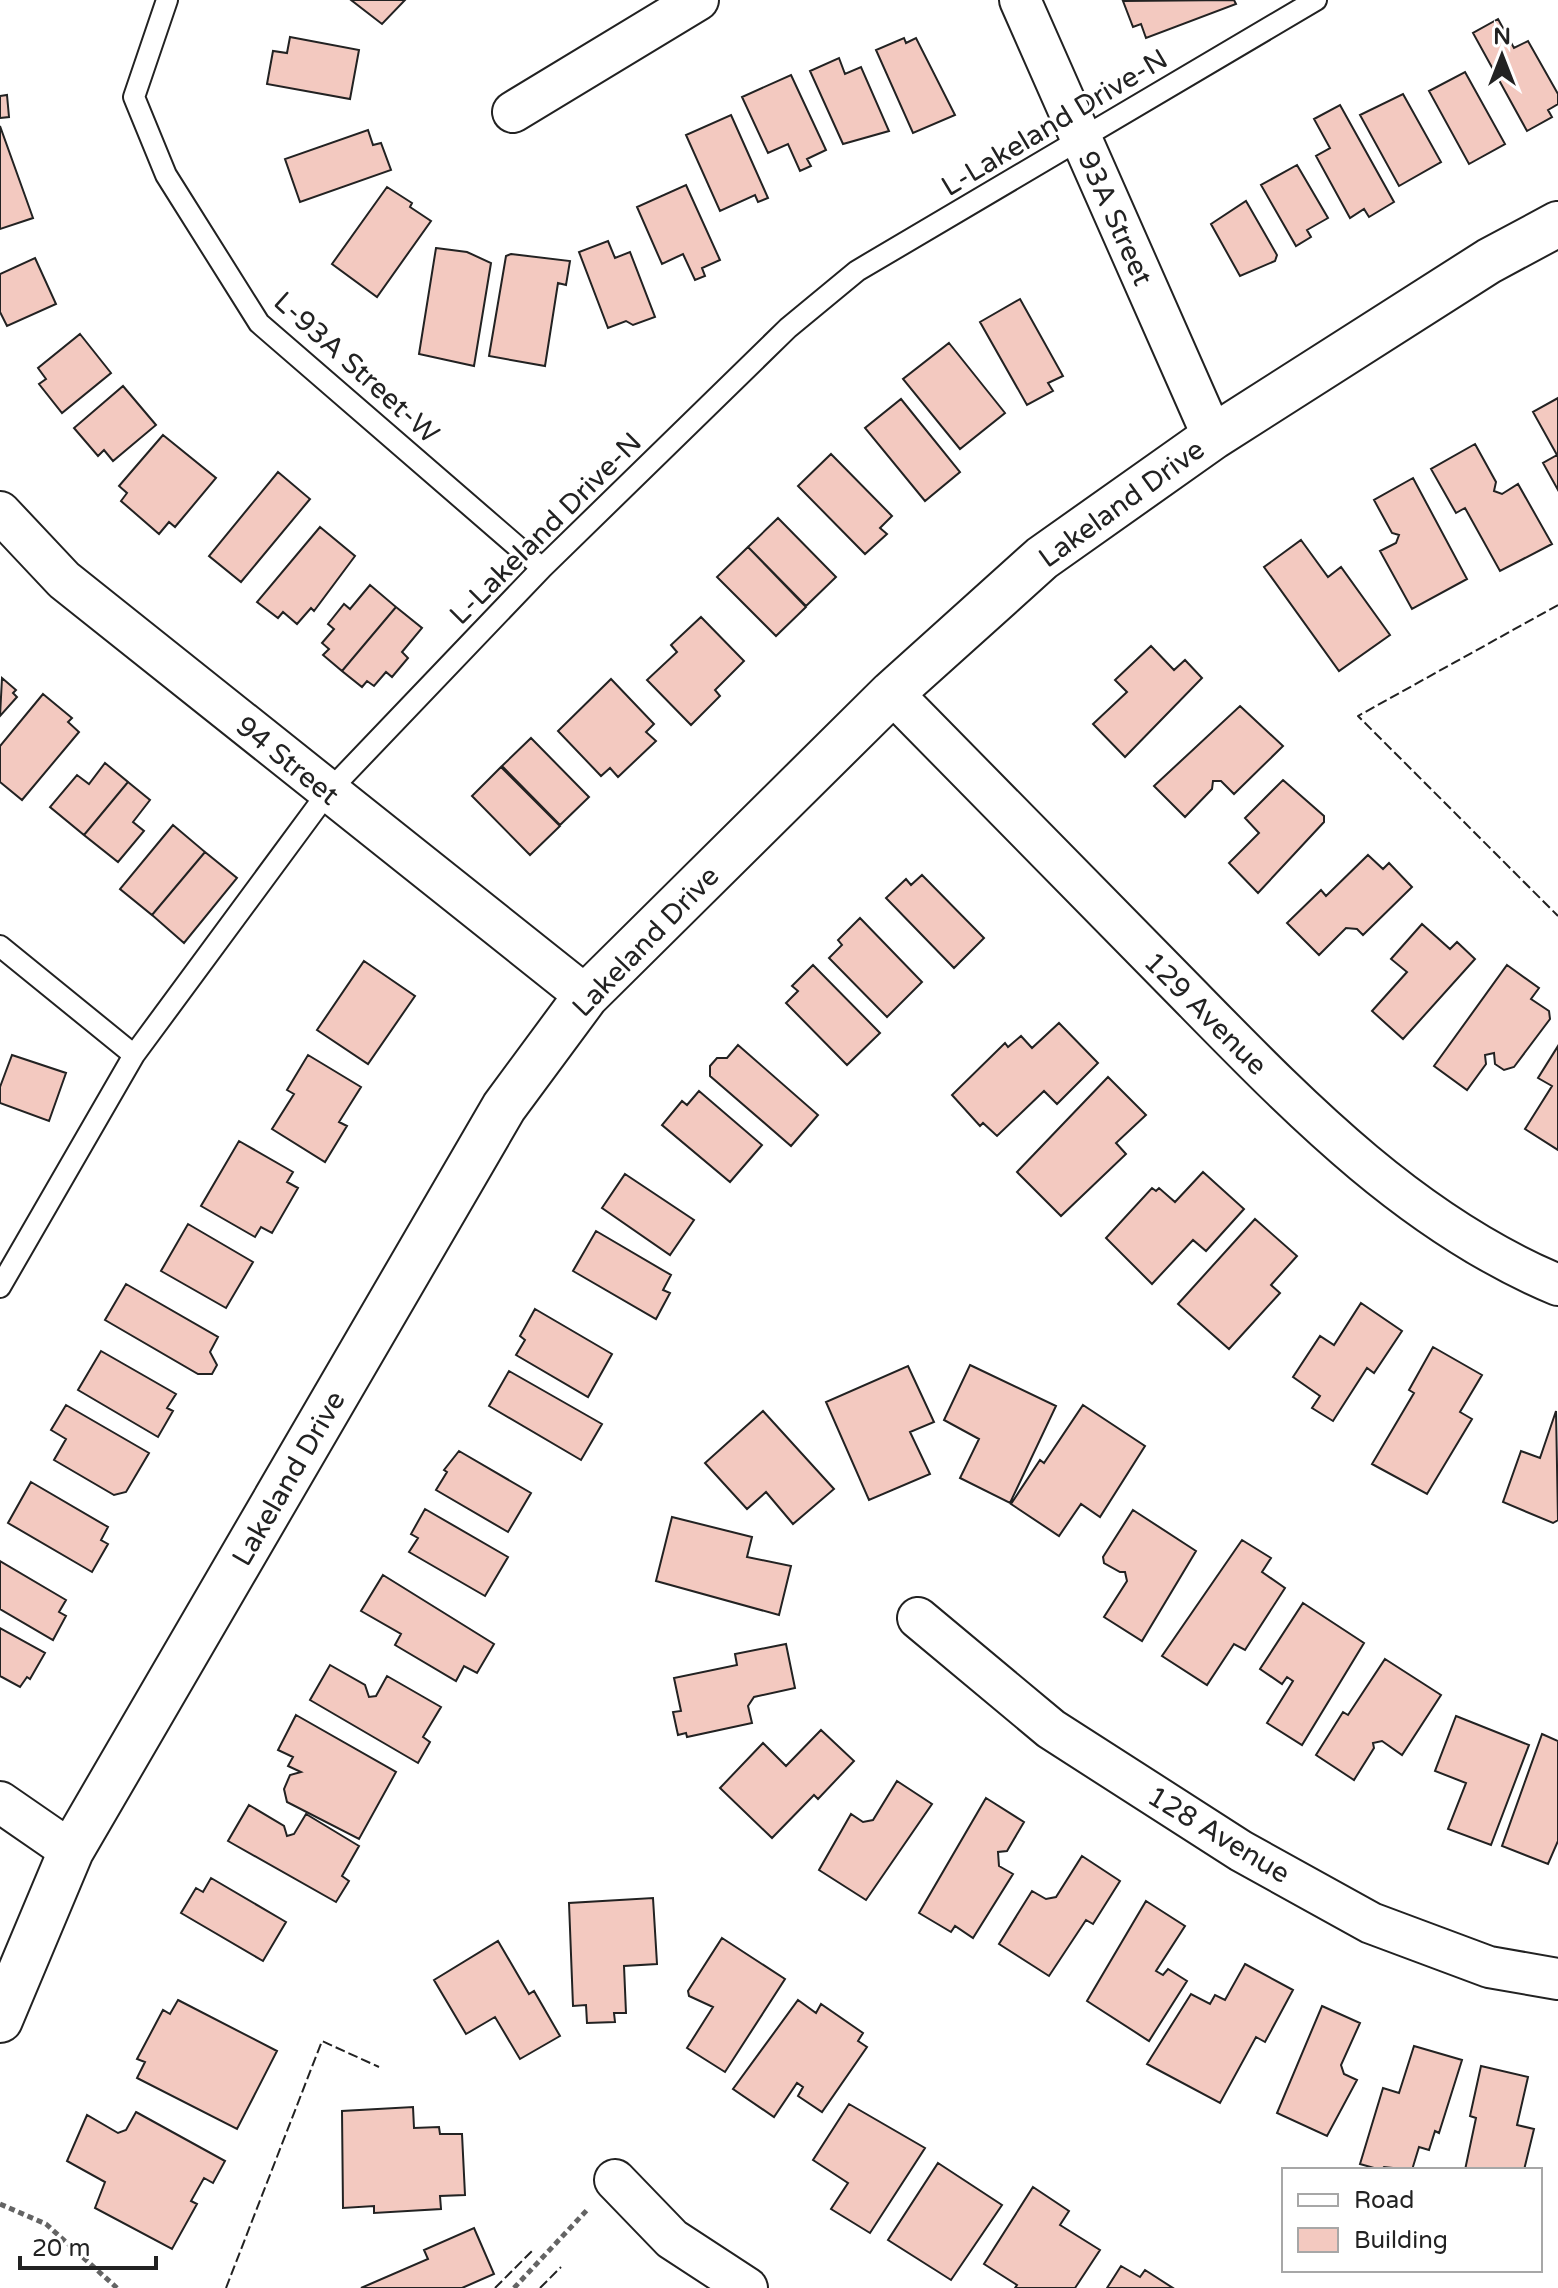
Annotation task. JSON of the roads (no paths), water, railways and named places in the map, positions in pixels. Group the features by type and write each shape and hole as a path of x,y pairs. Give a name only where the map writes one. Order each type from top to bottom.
{"street":[{"path":"513,112 698,0"},
{"name":"93A Street","path":"1020,0 1213,437"},
{"name":"Lakeland Drive","path":"0,2020 71,1851 504,1107 586,996 892,693 1042,558 1213,437 1489,261 1558,224"},
{"name":"94 Street","path":"0,512 64,580 586,996"},
{"name":"129 Avenue","path":"892,693 1317,1125 1397,1190 1459,1233 1558,1285"},
{"name":"128 Avenue","path":"918,1618 1051,1729 1241,1851 1371,1923 1489,1967 1558,1979"},
{"path":"0,1802 71,1851"},
{"path":"615,2180 672,2239 747,2288"}],"lane":[{"name":"L-93A Street-W","path":"167,0 134,97 166,175 259,323 542,568"},
{"name":"L-Lakeland Drive-N","path":"0,1287 134,1055 328,792 542,568 788,328 857,271 1316,0"},
{"path":"0,946 134,1055"}]}
